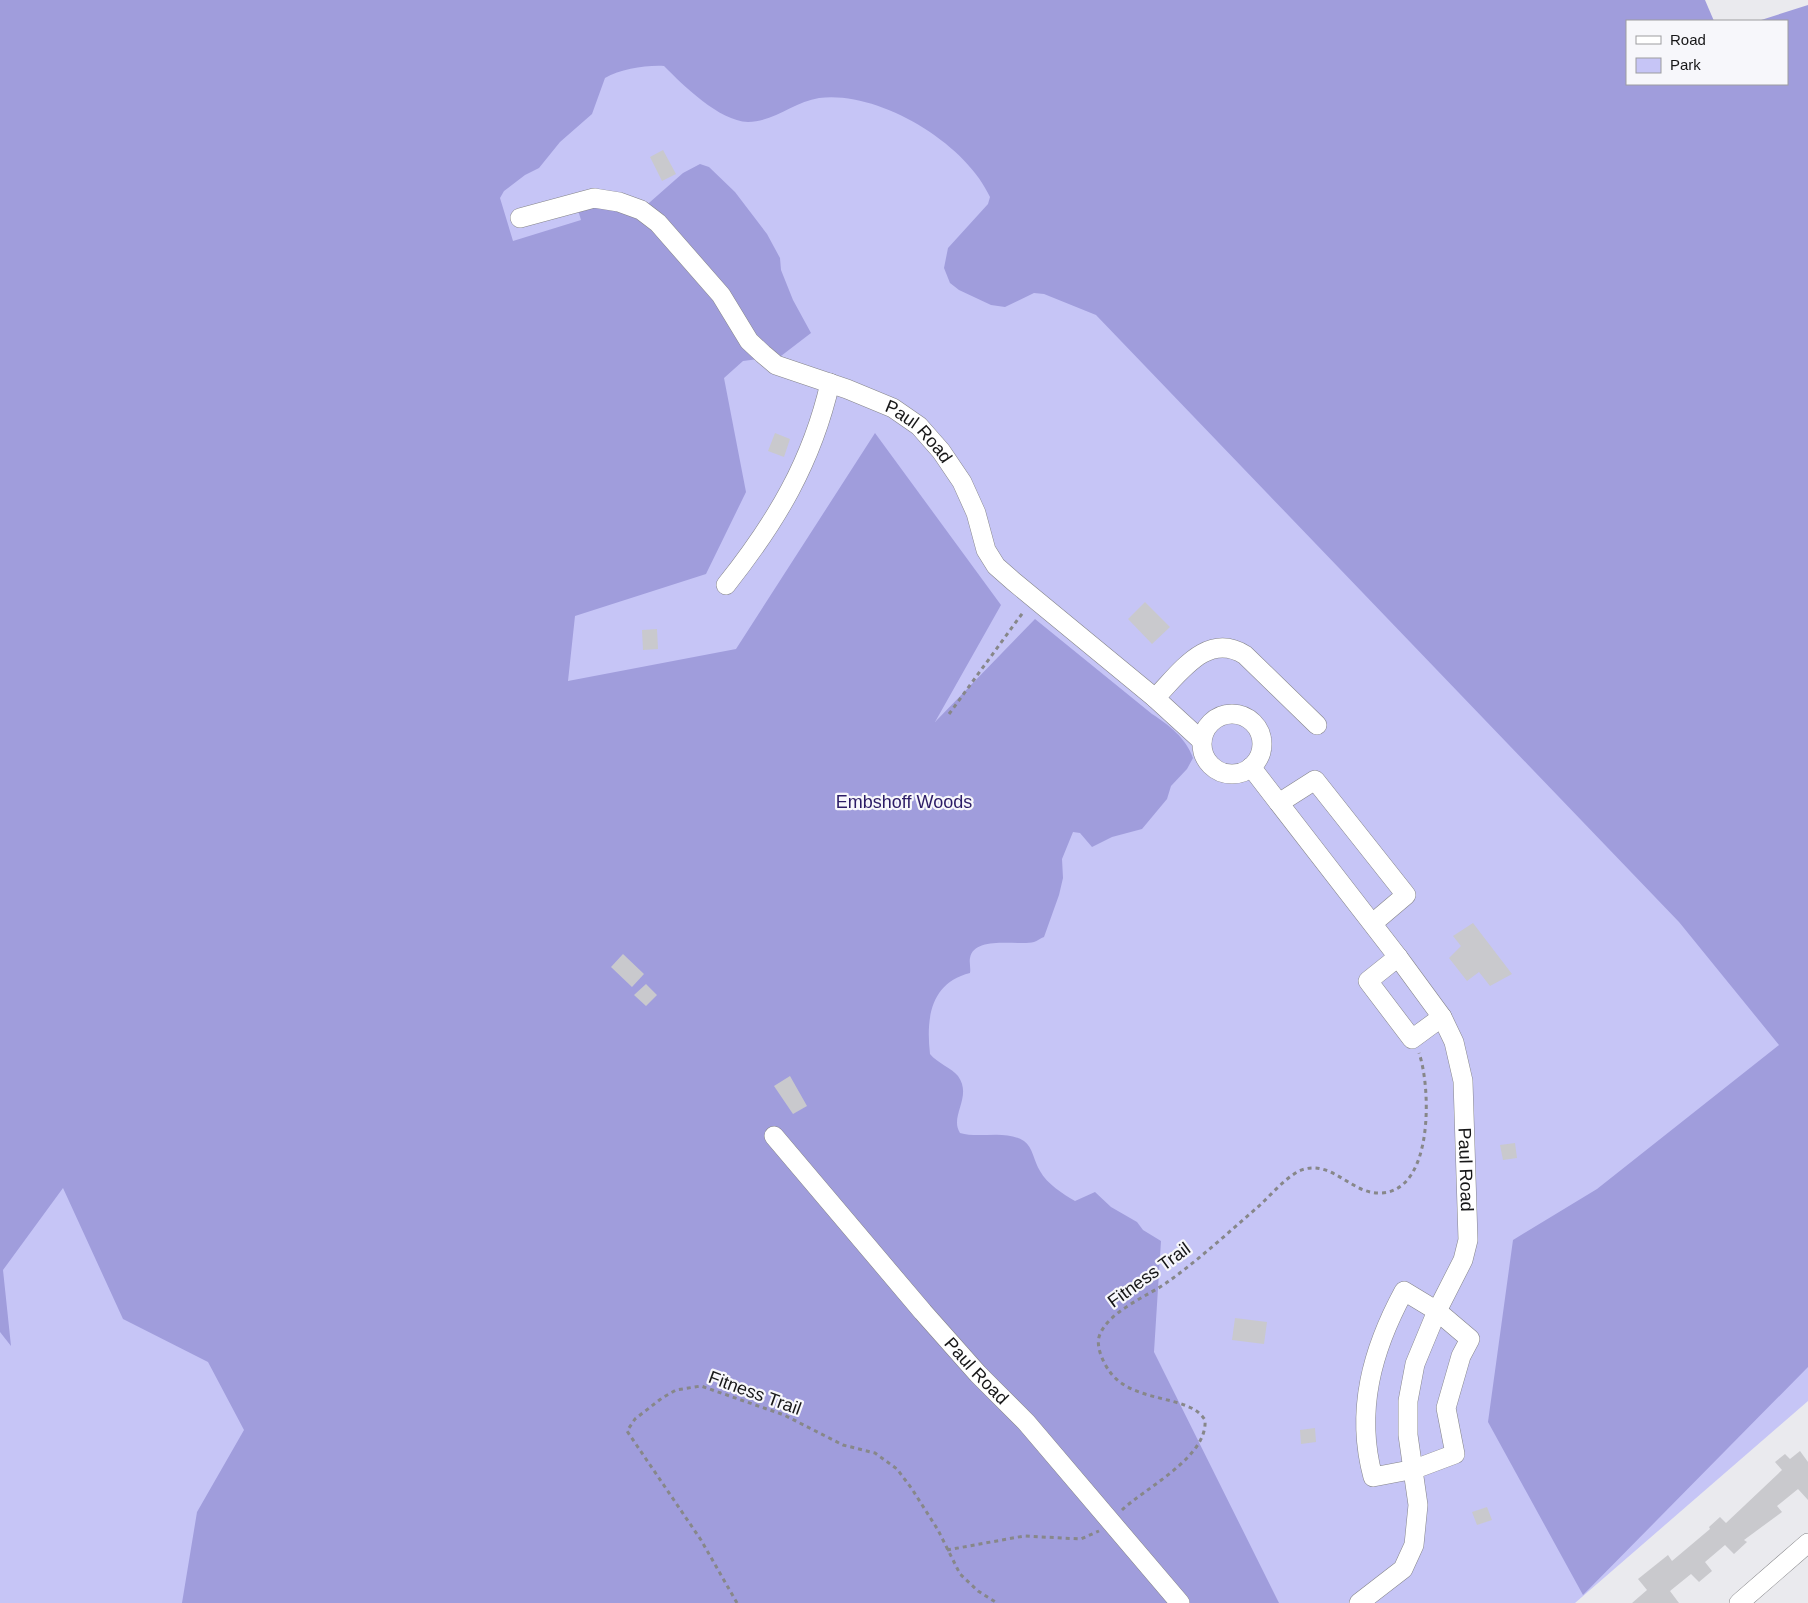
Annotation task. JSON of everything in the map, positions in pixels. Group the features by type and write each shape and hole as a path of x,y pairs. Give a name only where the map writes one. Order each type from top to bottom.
{"street":[{"name":"Paul Road","path":"520,218 594,198 619,202 641,210 653,218 721,295 749,341 776,365 830,383 892,408 919,426 941,451 962,482 976,513 986,550 996,566 1155,698 1202,741 1205,755 1218,770 1233,774 1251,767 1373,923 1442,1017 1454,1042 1463,1081 1468,1240 1463,1260 1437,1311 1415,1364 1408,1401 1408,1435 1415,1469 1418,1505 1414,1545 1403,1569 1359,1603"},
{"path":"726,585 773,522 799,475 816,435 830,383"},
{"path":"1155,698 1202,653 1216,647 1233,648 1244,655 1317,725"},
{"path":"1202,741 1205,732 1218,718 1237,714 1246,718 1254,724 1262,741 1261,751 1251,767"},
{"path":"1279,803 1315,780 1406,895 1373,923"},
{"path":"1398,957 1368,981 1414,1038 1442,1017"},
{"name":"Paul Road","path":"774,1136 923,1312 978,1374 1026,1422 1180,1603"},
{"path":"1404,1291 1437,1311 1470,1339 1461,1356 1446,1408 1455,1454 1415,1469 1374,1477 1366,1450 1366,1410 1371,1371 1390,1317 1404,1291"},
{"path":"1747,1600 1808,1543"}],"path":[{"path":"949,714 1033,598"},
{"name":"Fitness Trail","path":"947,1550 1024,1536 1081,1539 1096,1533 1111,1522 1132,1501 1170,1473 1189,1455 1201,1439 1206,1426 1205,1420 1198,1410 1146,1396 1116,1379 1110,1372 1099,1349 1099,1337 1122,1310 1162,1286 1185,1269 1299,1171 1307,1168 1324,1169 1360,1190 1375,1193 1392,1191 1403,1183 1412,1172 1419,1158 1426,1113 1425,1074 1414,1038"},
{"name":"Fitness Trail","path":"737,1603 701,1540 628,1430 635,1419 650,1406 680,1389 701,1386 716,1390 784,1415 831,1440 882,1457 897,1469 912,1489 926,1510 960,1574 997,1603"}],"green space":[{"name":"Embshoff Woods","path":"0,0 1311,0 1808,531 1808,1401 1575,1603 0,1603"},
{"name":"Embshoff Woods","path":"0,0 1705,0 1714,20 1626,20 1626,85 1788,85 1788,20 1761,20 1808,5 1808,1367 1583,1595 1488,1422 1513,1240 1597,1189 1779,1045 1679,922 1096,315 1044,294 1034,293 1005,307 991,305 959,290 950,283 944,268 948,248 988,204 990,197 978,177 941,140 918,124 893,112 867,102 842,98 810,100 757,121 737,120 702,101 664,66 649,66 626,70 605,78 592,114 560,142 539,168 525,175 504,191 500,198 513,241 581,220 575,200 641,210 683,173 700,164 709,167 735,192 767,234 780,258 781,270 793,300 811,333 781,356 743,361 724,378 746,492 706,574 575,616 568,681 736,649 875,433 1001,605 935,722 1035,619 1152,714 1171,727 1186,744 1193,758 1187,769 1171,786 1167,799 1142,829 1112,837 1092,847 1080,833 1073,832 1062,859 1063,878 1044,937 1027,943 988,944 980,946 973,951 970,958 970,973 946,985 934,1004 929,1028 930,1054 955,1073 962,1084 962,1099 957,1120 957,1127 960,1133 1017,1137 1027,1144 1043,1176 1060,1192 1075,1201 1095,1192 1111,1207 1137,1222 1143,1230 1161,1241 1154,1352 1279,1603 182,1603 197,1512 244,1430 208,1362 123,1319 63,1188 3,1270 11,1346 0,1332"}],"building":[{"path":"663,150 676,174 662,181 650,157"},
{"path":"775,433 790,439 784,457 768,451"},
{"path":"1145,602 1170,627 1152,644 1128,619"},
{"path":"657,629 658,649 643,650 642,630"},
{"path":"1473,923 1512,974 1490,986 1479,972 1467,981 1449,958 1461,946 1453,936"},
{"path":"623,954 644,974 632,987 611,967"},
{"path":"646,984 657,995 646,1006 634,995"},
{"path":"790,1076 807,1106 793,1114 774,1086"},
{"path":"1515,1143 1517,1158 1503,1160 1500,1145"},
{"path":"1235,1318 1267,1322 1264,1344 1232,1340"},
{"path":"1315,1428 1316,1442 1301,1444 1300,1430"},
{"path":"1800,1451 1808,1462 1808,1500 1798,1489 1777,1506 1782,1512 1744,1540 1747,1542 1734,1554 1725,1545 1705,1562 1712,1571 1699,1582 1691,1574 1670,1591 1679,1603 1632,1603 1647,1590 1638,1579 1668,1555 1672,1561 1710,1529 1709,1527 1720,1517 1726,1523 1782,1470 1775,1462 1785,1454 1790,1459"},
{"path":"1487,1507 1492,1520 1477,1525 1472,1512"}]}
